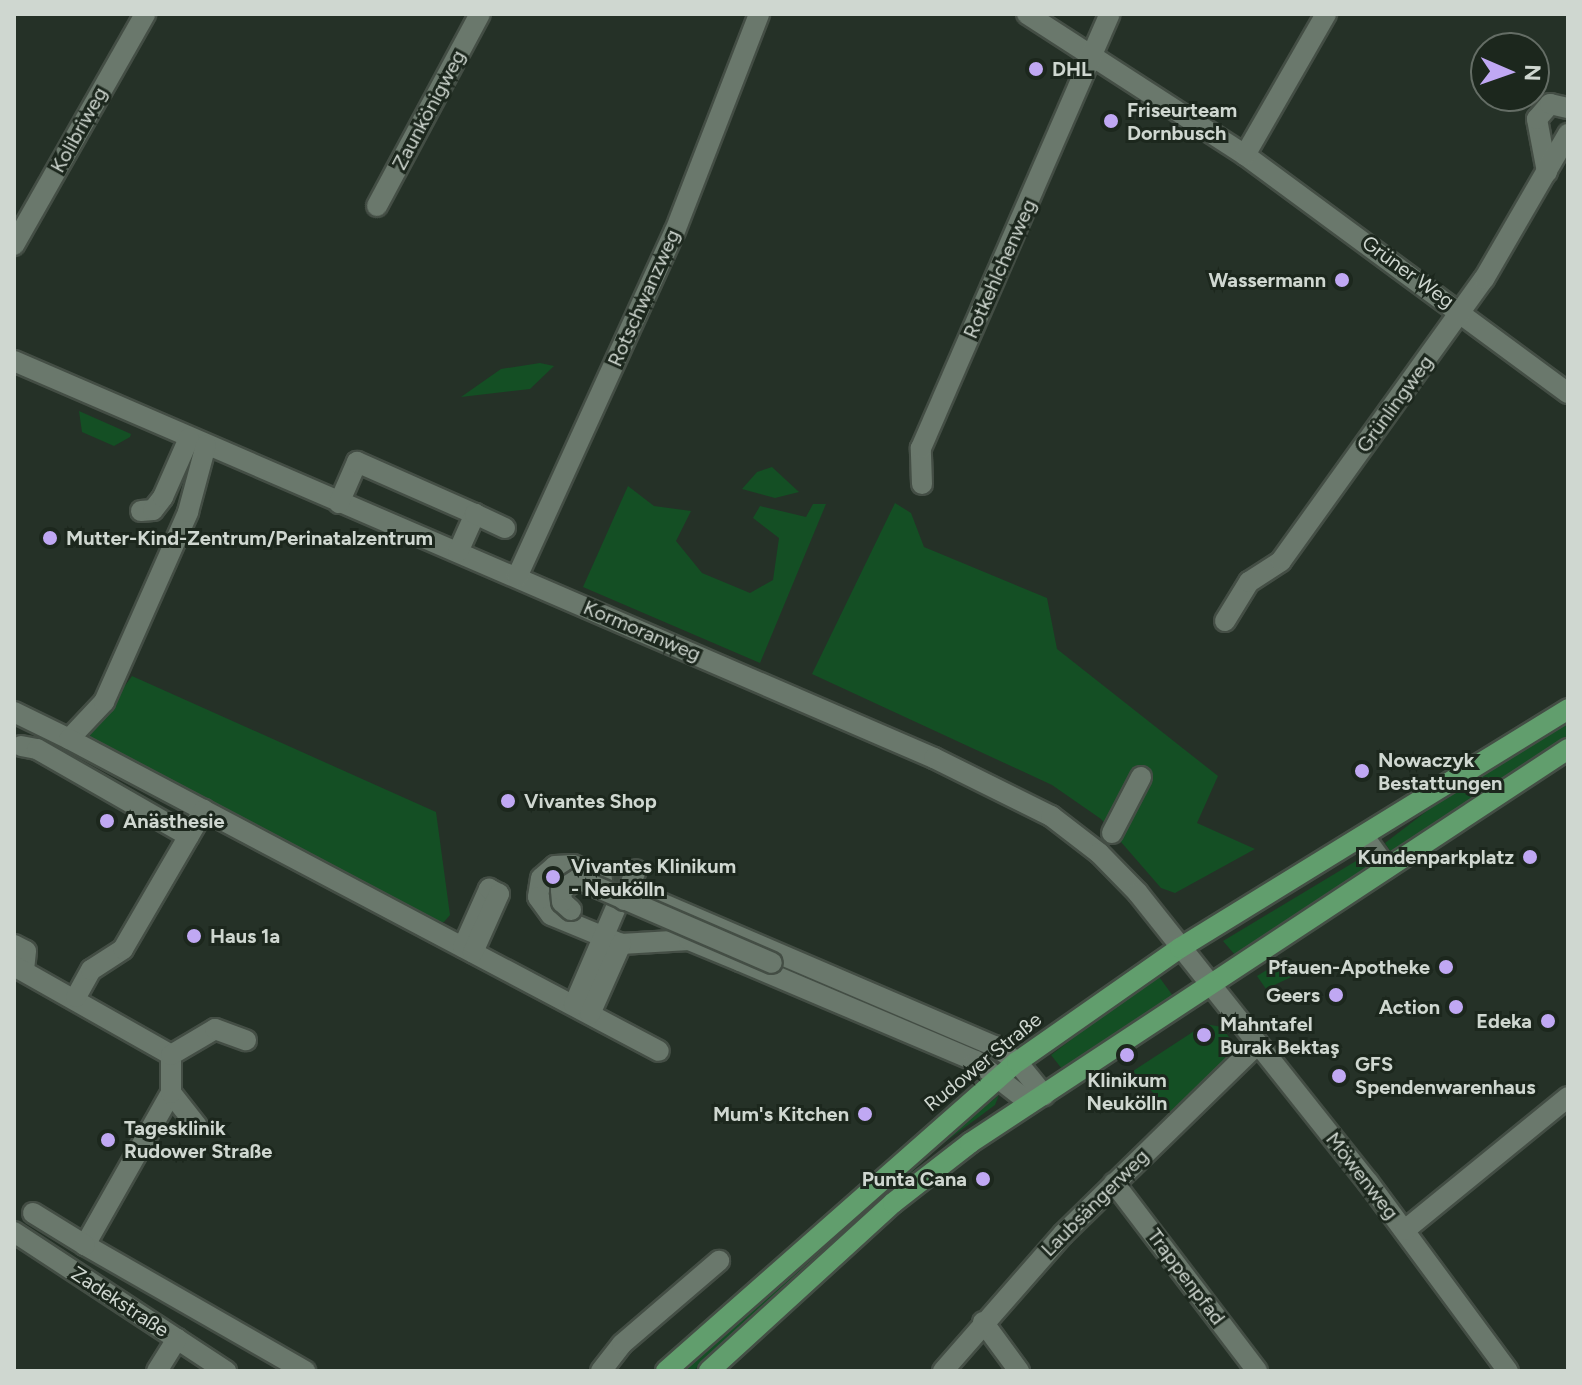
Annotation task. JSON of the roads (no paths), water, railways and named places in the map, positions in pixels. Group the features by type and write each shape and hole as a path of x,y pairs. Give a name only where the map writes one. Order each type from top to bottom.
{"main road":[{"name":"Rudower Straße","path":"666,1371 1017,1062 1180,948 1365,838 1568,709"},
{"path":"709,1371 893,1203 1037,1099 1568,749"}],"street":[{"name":"Kolibriweg","path":"14,245 145,14"},
{"name":"Zaunkönigweg","path":"377,206 480,14"},
{"name":"Rotschwanzweg","path":"517,577 675,231 759,14"},
{"name":"Grüner Weg","path":"1027,14 1245,155 1461,310 1568,393"},
{"name":"Rotkehlchenweg","path":"922,484 921,448 1110,14"},
{"path":"1245,155 1326,14"},
{"path":"1547,172 1537,119 1550,104 1568,108"},
{"name":"Grünlingweg","path":"1225,621 1249,582 1281,561 1461,310 1568,134"},
{"name":"Kormoranweg","path":"14,361 1013,793 1099,853 1210,985"},
{"path":"141,511 153,510 197,442"},
{"path":"69,739 104,702 188,512 197,442"},
{"path":"339,503 357,462 505,528"},
{"path":"458,552 475,514"},
{"path":"14,712 659,1051"},
{"path":"17,752 34,723"},
{"path":"17,752 37,749 189,836"},
{"path":"92,780 105,758"},
{"path":"1112,833 1141,777"},
{"path":"76,997 91,970 123,949 204,810"},
{"path":"1365,838 1387,868"},
{"path":"602,879 564,864 546,872 538,891 551,915 610,935 643,942 689,940 967,1057 1037,1099"},
{"path":"582,1010 620,902 636,870"},
{"path":"610,935 571,910 560,895 573,880 772,963 819,971"},
{"path":"656,901 995,1046 1017,1062 1037,1099"},
{"path":"14,945 26,951 19,968 76,997 171,1055"},
{"name":"Möwenweg","path":"1210,985 1405,1230 1508,1371"},
{"path":"171,1055 215,1029 246,1040"},
{"name":"Laubsängerweg","path":"943,1371 983,1322 1114,1183 1258,1044"},
{"path":"85,1245 171,1093 171,1055"},
{"path":"171,1093 197,1126"},
{"path":"1405,1230 1568,1097"},
{"name":"Trappenpfad","path":"1114,1183 1257,1371"},
{"path":"33,1213 305,1371"},
{"name":"Zadekstraße","path":"14,1232 226,1371"},
{"path":"601,1371 622,1344 719,1261"},
{"path":"983,1322 1019,1371"},
{"path":"157,1371 177,1339"}],"tunnel":[{"path":"611,883 656,901"}],"place":[{"name":"DHL","path":"1036,69"},
{"name":"Friseurteam Dornbusch","path":"1111,121"},
{"name":"Wassermann","path":"1342,280"},
{"name":"Mutter-Kind-Zentrum/Perinatalzentrum","path":"50,538"},
{"name":"Nowaczyk Bestattungen","path":"1362,771"},
{"name":"Vivantes Shop","path":"508,801"},
{"name":"Anästhesie","path":"107,821"},
{"name":"Kundenparkplatz","path":"1530,857"},
{"name":"Vivantes Klinikum - Neukölln","path":"553,877"},
{"name":"Haus 1a","path":"194,936"},
{"name":"Pfauen-Apotheke","path":"1446,967"},
{"name":"Geers","path":"1336,995"},
{"name":"Action","path":"1456,1007"},
{"name":"Edeka","path":"1548,1021"},
{"name":"Mahntafel Burak Bektaş","path":"1204,1035"},
{"name":"Klinikum Neukölln","path":"1127,1055"},
{"name":"GFS Spendenwarenhaus","path":"1339,1076"},
{"name":"Mum's Kitchen","path":"865,1114"},
{"name":"Tagesklinik Rudower Straße","path":"108,1140"},
{"name":"Punta Cana","path":"983,1179"}]}
